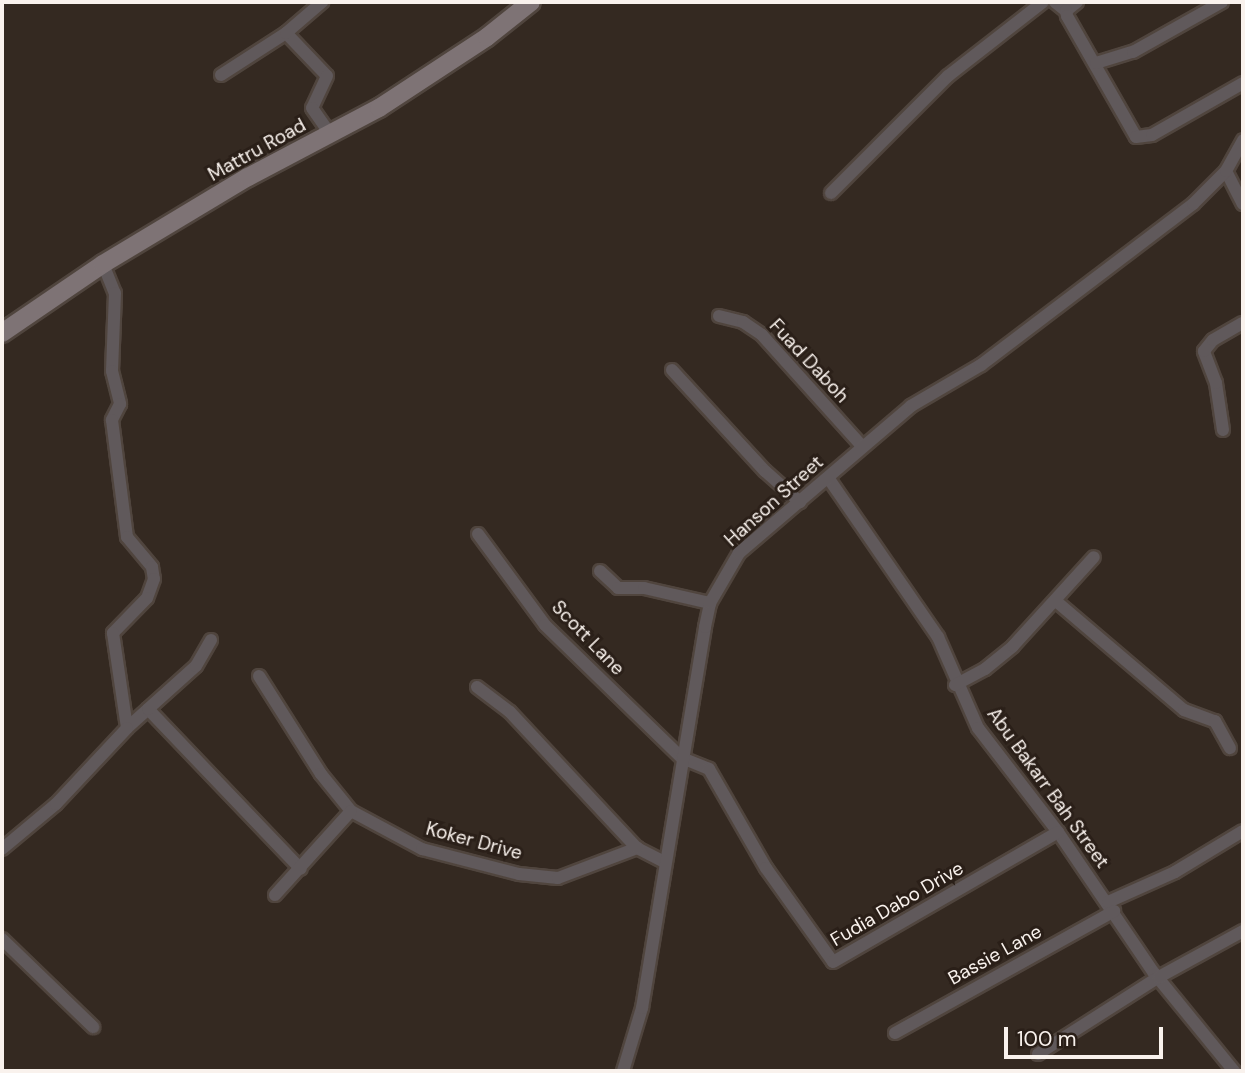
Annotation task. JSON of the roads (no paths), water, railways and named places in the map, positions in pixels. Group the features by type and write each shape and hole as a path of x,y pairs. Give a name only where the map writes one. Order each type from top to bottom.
{"main road":[{"name":"Mattru Road","path":"2,333 103,264 415,85 531,2"}],"street":[{"path":"221,75 286,33 322,2"},
{"path":"831,193 947,76 1042,2"},
{"path":"1055,2 1066,11 1096,63 1121,116 1142,139 1243,83"},
{"path":"1066,11 1077,2"},
{"path":"1096,63 1133,52 1222,2"},
{"path":"286,33 327,76 312,108 330,134"},
{"name":"Hanson Street","path":"623,1071 642,1008 710,603 739,553 829,479 862,446 911,406 981,365 1073,296 1111,262 1193,204 1226,171 1243,140"},
{"path":"1226,171 1243,204"},
{"path":"103,264 114,293 112,371 120,404 112,420 127,537 152,567 153,579 147,597 113,633 127,728"},
{"name":"Fuad Daboh","path":"719,317 743,322 762,335 862,446"},
{"path":"1223,430 1216,383 1204,351 1243,323"},
{"path":"672,370 765,471 800,502"},
{"name":"Abu Bakarr Bah Street","path":"829,479 938,637 956,685 991,747 1058,832 1159,977 1234,1071"},
{"name":"Scott Lane","path":"478,534 545,625 682,758"},
{"path":"956,685 985,669 1057,602 1094,557"},
{"path":"600,571 618,588 644,588 710,603"},
{"path":"1057,602 1184,710 1215,721 1230,748"},
{"path":"2,849 56,804 127,728 197,666 211,640"},
{"name":"Koker Drive","path":"259,676 321,774 351,811 422,849 519,874 558,878 637,848"},
{"path":"477,687 510,712 637,848 665,862"},
{"path":"148,709 301,869"},
{"name":"Fudia Dabo Drive","path":"682,758 709,769 766,868 833,962 1058,832"},
{"path":"275,895 351,811"},
{"name":"Bassie Lane","path":"895,1033 1243,831"},
{"path":"1038,1054 1159,977 1243,931"},
{"path":"2,939 93,1027"}]}
